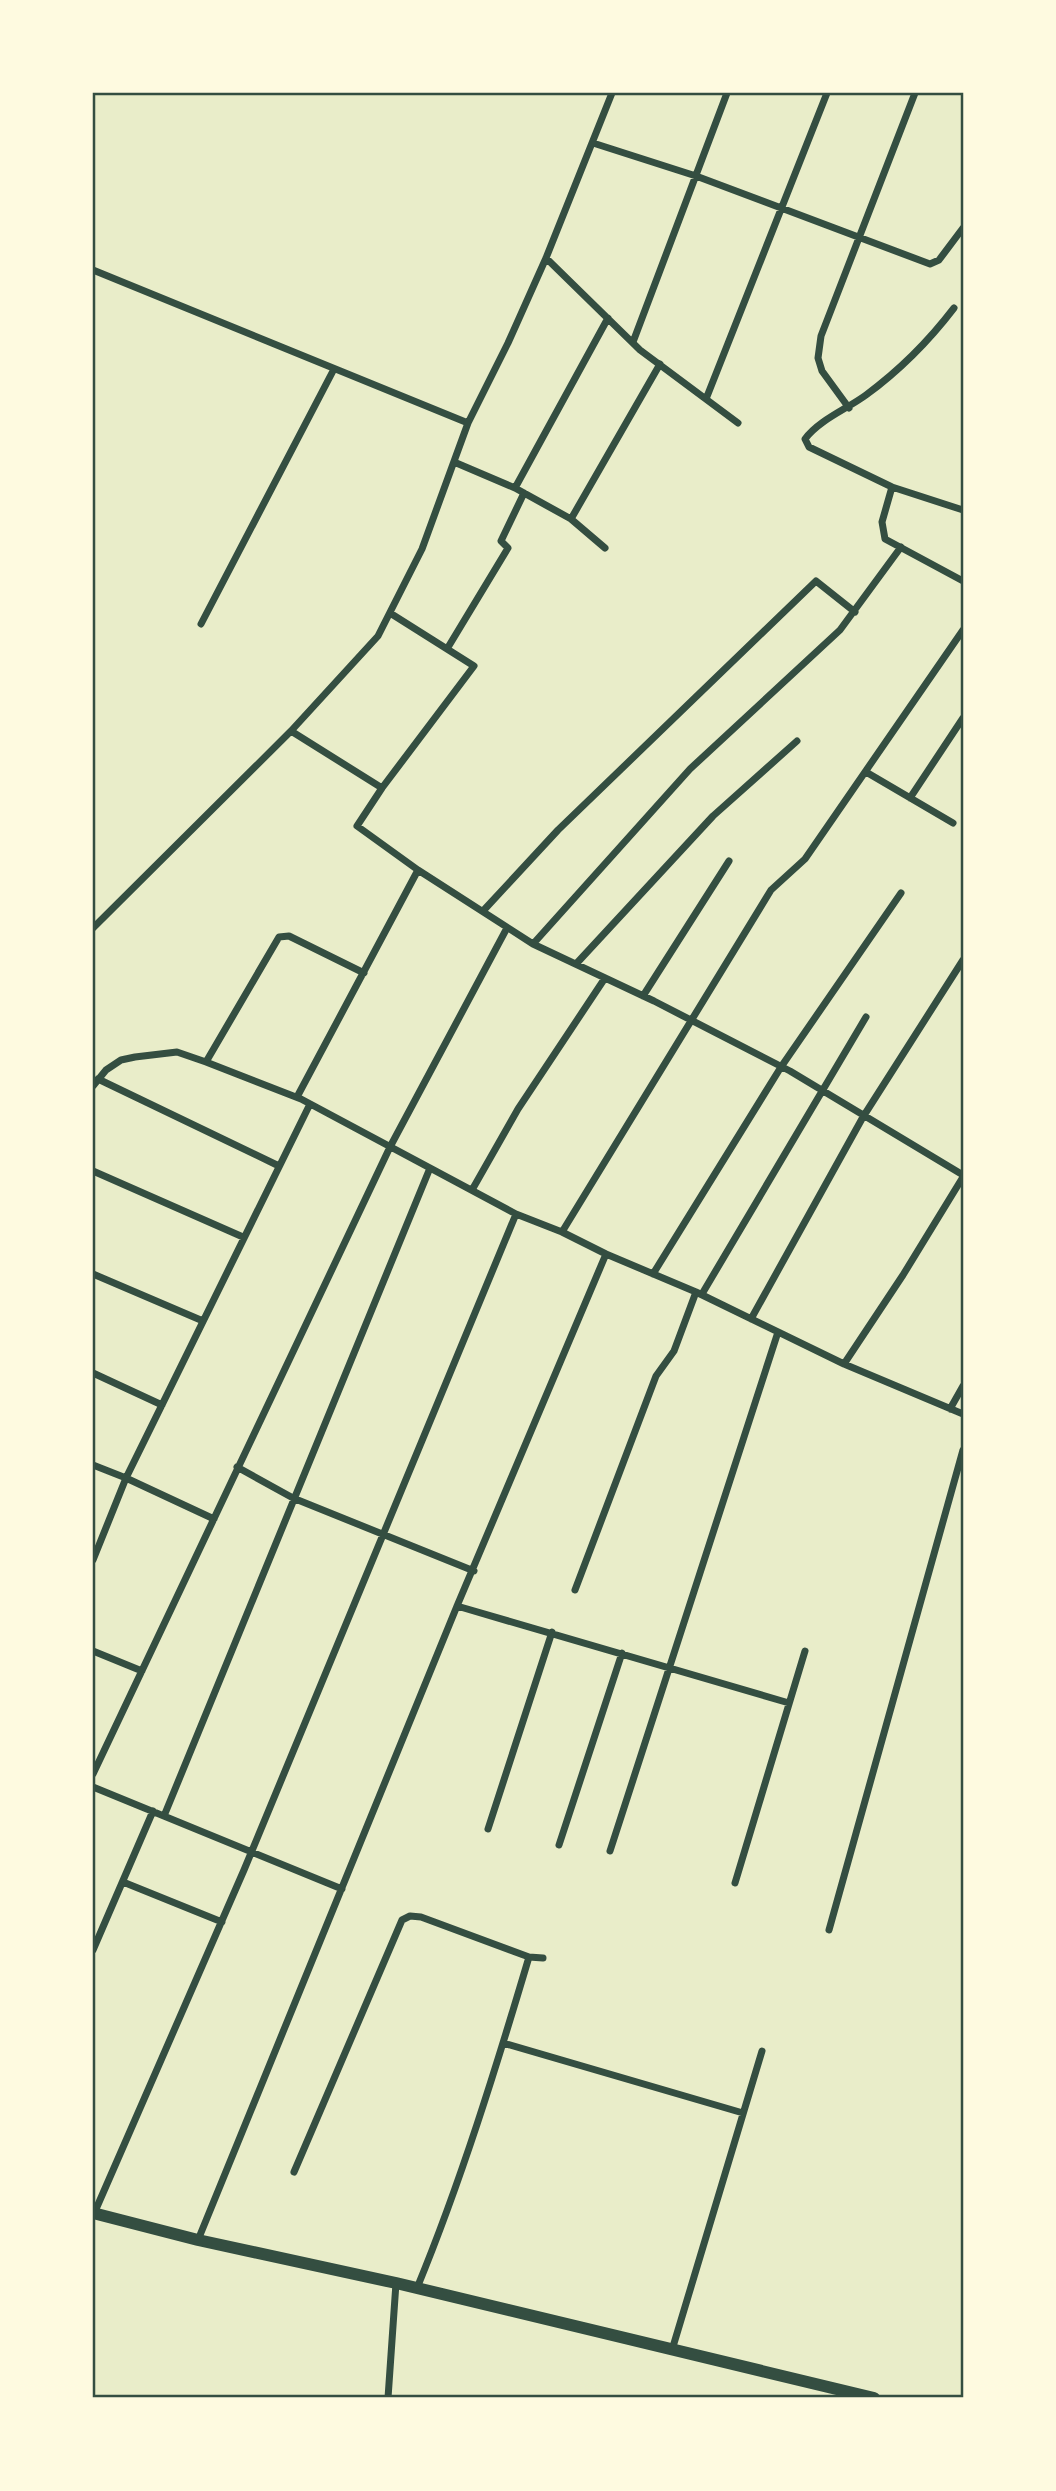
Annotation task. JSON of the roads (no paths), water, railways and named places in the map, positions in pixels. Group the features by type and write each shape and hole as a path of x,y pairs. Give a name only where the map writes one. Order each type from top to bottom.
{"street":[{"path":"93,928 291,731 378,636 422,549 468,423 546,258 612,93"},
{"path":"633,342 727,93"},
{"path":"706,399 827,93"},
{"path":"849,408 822,371 818,358 821,336 915,93"},
{"path":"593,143 696,176 930,264 939,260 963,228"},
{"path":"546,258 633,342 738,423"},
{"path":"93,270 468,423"},
{"path":"954,309 916,354 849,408 810,431 805,443 892,486 963,510"},
{"path":"515,488 608,318"},
{"path":"571,519 660,364"},
{"path":"201,624 334,369"},
{"path":"454,462 515,488 571,519 605,548"},
{"path":"892,486 882,522 885,539 963,581"},
{"path":"447,649 508,548 501,541 524,493"},
{"path":"533,944 690,769 841,630 901,547"},
{"path":"483,911 558,830 816,581 855,612"},
{"path":"390,613 474,666 382,788 357,827 533,944 643,996 781,1067 963,1176 903,1275 844,1364"},
{"path":"562,1232 771,890 805,859 963,630"},
{"path":"910,798 963,718"},
{"path":"291,731 382,788"},
{"path":"576,964 712,817 797,741"},
{"path":"866,772 953,823"},
{"path":"643,996 729,861"},
{"path":"297,1097 418,870"},
{"path":"653,1274 781,1067 901,893"},
{"path":"93,1774 390,1147 507,928"},
{"path":"206,1062 279,937 289,936 364,973"},
{"path":"751,1319 863,1117 960,970 963,960"},
{"path":"472,1190 518,1109 605,978"},
{"path":"575,1590 656,1376 674,1351 699,1293 866,1017"},
{"path":"279,1166 95,1082 121,1060 135,1056 177,1052 206,1062 297,1097 516,1214 699,1293 844,1364 963,1414"},
{"path":"93,1558 126,1478 310,1104"},
{"path":"164,1816 430,1168"},
{"path":"93,1171 243,1237"},
{"path":"516,1214 252,1852 93,2214 417,2288 848,2395 874,2398"},
{"path":"198,2240 457,1606 606,1254"},
{"path":"93,1274 203,1321"},
{"path":"610,1851 778,1332"},
{"path":"93,1373 162,1405"},
{"path":"950,1409 963,1387"},
{"path":"829,1930 963,1450"},
{"path":"93,1465 214,1519"},
{"path":"237,1467 293,1498 383,1532 474,1571"},
{"path":"457,1606 789,1703"},
{"path":"488,1829 552,1632"},
{"path":"93,1651 142,1671"},
{"path":"735,1882 805,1651"},
{"path":"559,1845 622,1653"},
{"path":"93,1787 342,1889"},
{"path":"93,1950 153,1811"},
{"path":"123,1882 222,1922"},
{"path":"294,2172 402,1920 411,1916 421,1917 529,1957 543,1958"},
{"path":"417,2288 437,2239 529,1957"},
{"path":"503,2043 743,2113"},
{"path":"672,2350 762,2051"},
{"path":"388,2398 396,2283"}]}
